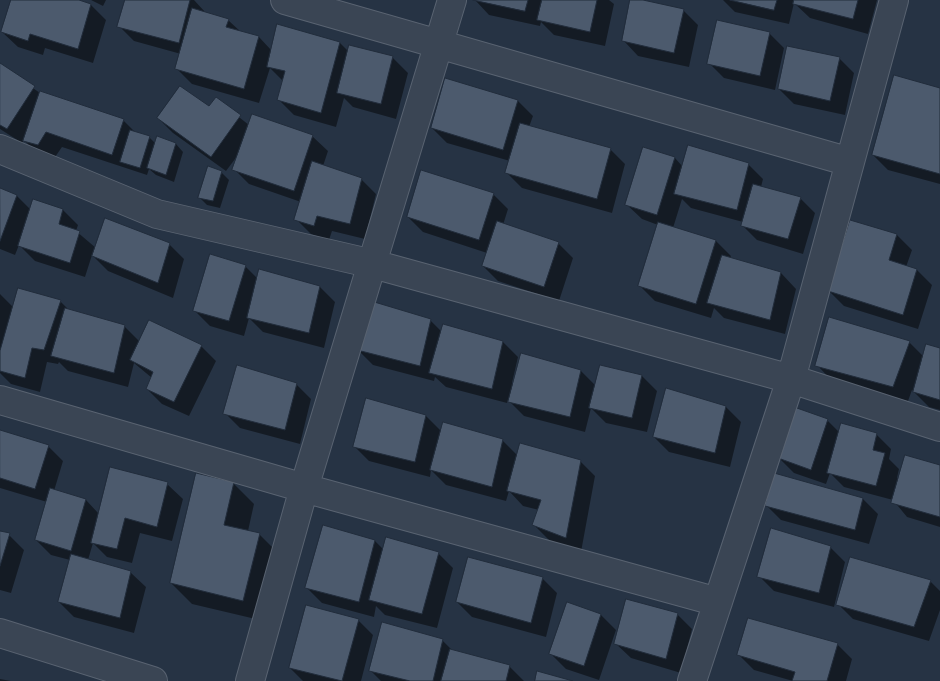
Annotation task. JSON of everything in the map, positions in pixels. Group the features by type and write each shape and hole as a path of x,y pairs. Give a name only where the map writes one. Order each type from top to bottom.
{"street":[{"path":"285,0 850,162"},
{"path":"250,681 304,488 452,0"},
{"path":"692,681 791,379 894,0"},
{"path":"0,149 157,214 373,264 791,379 940,427"},
{"path":"0,400 304,488 718,602"},
{"path":"0,633 153,681"}],"building":[{"path":"11,0 79,0 91,4 78,49 30,34 28,41 1,32"},
{"path":"125,0 190,0 179,43 117,27"},
{"path":"473,0 528,0 525,11"},
{"path":"542,0 597,0 590,32 537,20"},
{"path":"630,0 643,0 684,9 674,53 622,41"},
{"path":"730,0 777,0 774,10"},
{"path":"794,0 858,0 853,19 793,4"},
{"path":"192,8 229,19 226,27 259,36 244,89 175,69"},
{"path":"717,20 770,32 760,76 707,64"},
{"path":"277,24 340,42 321,113 277,100 285,71 267,67"},
{"path":"349,45 393,56 381,104 337,93"},
{"path":"787,46 840,57 830,101 778,89"},
{"path":"0,63 35,86 7,129 0,125"},
{"path":"894,75 940,88 940,174 872,155"},
{"path":"445,78 518,100 503,150 431,128"},
{"path":"180,86 209,106 216,97 241,115 211,157 157,118"},
{"path":"40,91 124,119 112,155 46,132 38,145 23,141"},
{"path":"252,114 313,135 294,191 232,170"},
{"path":"520,123 611,148 597,199 505,173"},
{"path":"130,130 150,136 140,168 120,162"},
{"path":"157,136 176,143 166,175 147,168"},
{"path":"688,145 749,163 737,210 674,194"},
{"path":"643,147 675,157 657,215 625,205"},
{"path":"312,161 362,178 350,224 317,216 314,226 294,220"},
{"path":"208,166 222,171 213,201 198,198"},
{"path":"421,170 494,193 479,240 407,217"},
{"path":"753,184 801,197 788,239 741,226"},
{"path":"0,188 17,195 0,241"},
{"path":"33,199 63,209 59,224 80,231 70,263 18,246"},
{"path":"105,218 170,243 158,283 92,256"},
{"path":"850,220 897,234 889,260 917,269 903,315 828,291"},
{"path":"497,221 559,242 544,287 482,266"},
{"path":"658,222 716,240 696,304 638,286"},
{"path":"210,254 246,265 229,321 193,311"},
{"path":"722,255 781,272 770,320 707,303"},
{"path":"259,269 320,286 309,333 247,318"},
{"path":"18,288 61,300 44,350 32,348 25,378 0,371 0,351"},
{"path":"371,301 431,319 420,366 357,350"},
{"path":"65,308 125,325 114,373 51,356"},
{"path":"829,317 910,341 893,387 815,366"},
{"path":"149,320 202,345 174,402 146,389 153,372 130,360"},
{"path":"443,324 503,341 492,389 429,373"},
{"path":"926,344 940,348 940,400 913,392"},
{"path":"521,353 581,370 570,417 508,402"},
{"path":"237,365 297,383 285,430 223,414"},
{"path":"600,365 642,375 632,418 589,408"},
{"path":"666,388 726,406 715,453 653,437"},
{"path":"366,398 426,415 415,462 353,447"},
{"path":"794,407 828,419 811,470 778,458"},
{"path":"443,422 503,439 492,487 430,470"},
{"path":"841,423 877,433 873,450 885,453 876,486 827,473"},
{"path":"0,430 49,445 35,489 0,478"},
{"path":"520,443 581,460 566,538 532,525 541,500 507,491"},
{"path":"905,455 940,465 940,517 891,503"},
{"path":"110,467 168,482 157,527 125,518 117,549 91,543"},
{"path":"196,473 234,482 224,525 260,533 243,601 170,583"},
{"path":"774,473 863,498 855,530 765,506"},
{"path":"50,488 86,499 71,551 35,540"},
{"path":"323,525 375,540 359,602 305,588"},
{"path":"771,528 831,546 819,593 757,577"},
{"path":"0,531 10,533 0,566"},
{"path":"386,537 439,552 422,614 369,600"},
{"path":"71,554 131,571 120,618 58,602"},
{"path":"468,557 543,577 531,623 456,602"},
{"path":"850,557 931,580 914,627 836,605"},
{"path":"626,599 678,613 666,659 614,644"},
{"path":"567,602 601,614 584,666 549,654"},
{"path":"306,605 359,619 342,681 289,668"},
{"path":"748,618 838,643 827,681 792,681 795,672 737,655"},
{"path":"382,622 443,639 433,681 410,681 369,671"},
{"path":"450,649 510,665 506,681 441,681"},
{"path":"537,671 573,681 535,681"}]}
